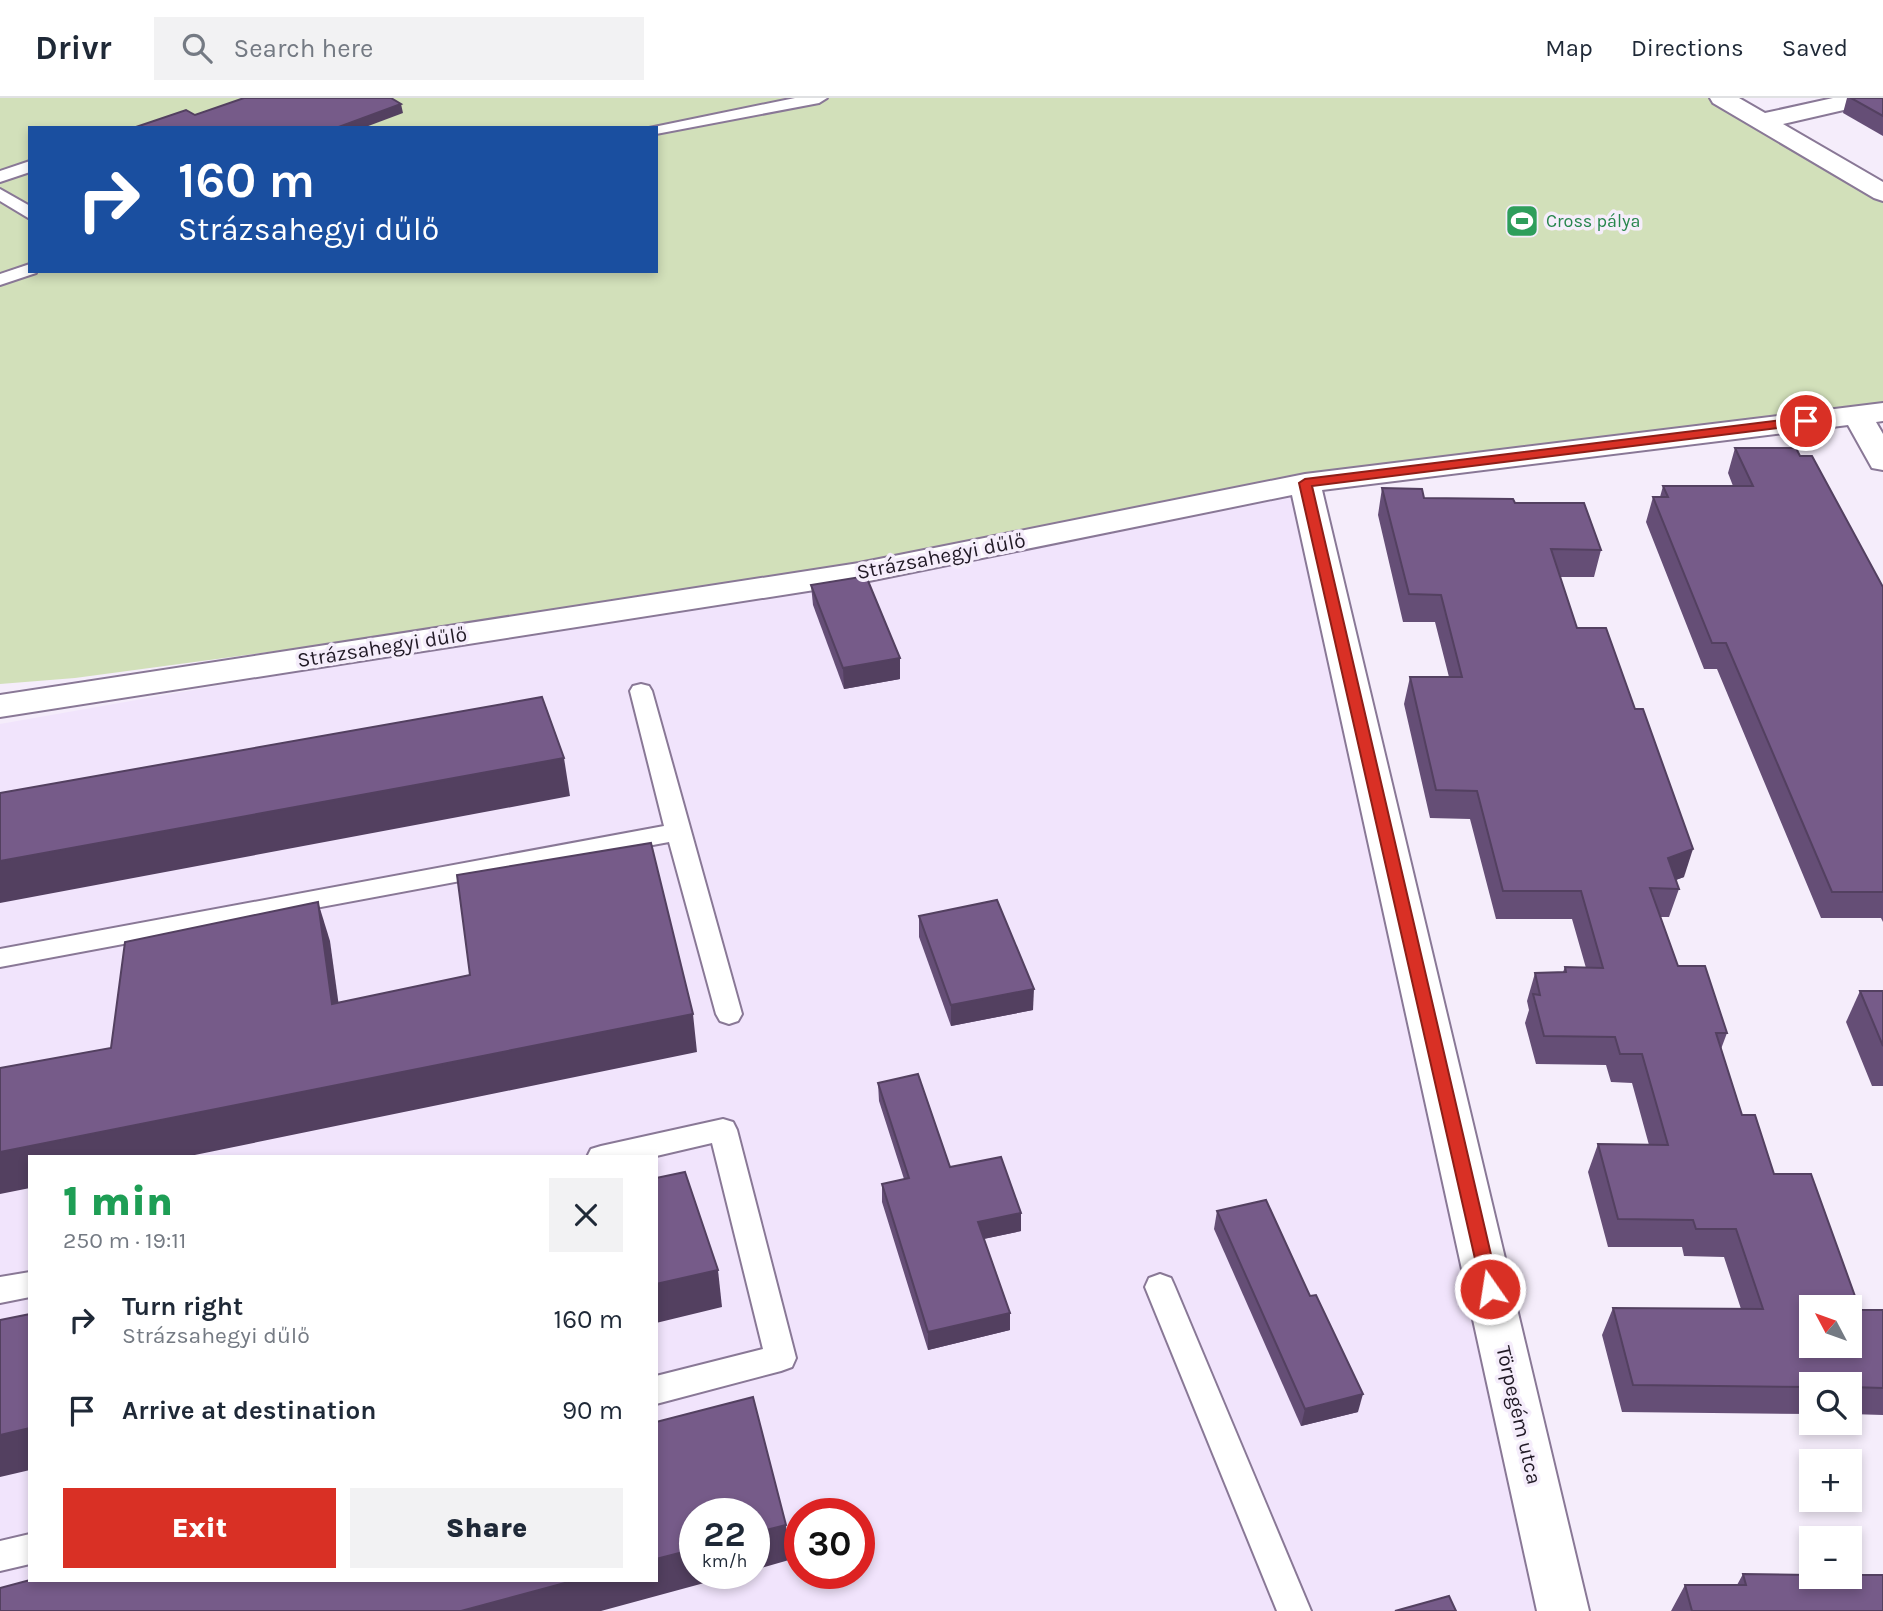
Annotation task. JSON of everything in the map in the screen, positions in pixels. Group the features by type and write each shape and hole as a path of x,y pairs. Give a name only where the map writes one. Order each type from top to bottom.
{"street":[{"path":"1722,98 1883,192"},
{"path":"1764,121 1865,98"},
{"path":"1870,413 1883,461"},
{"name":"Strázsahegyi dűlő","path":"0,706 859,573 1305,483 1870,413"},
{"name":"Törpegém utca","path":"1305,483 1563,1611"}],"lane":[{"path":"658,129 819,98"},
{"path":"0,177 28,167"},
{"path":"0,194 28,213"},
{"path":"0,280 28,270"},
{"path":"641,691 729,1014"},
{"path":"0,958 678,832"},
{"path":"610,1155 723,1130 781,1358 658,1389"},
{"path":"0,1290 28,1283"},
{"path":"1160,1287 1294,1611"},
{"path":"0,1556 28,1549"}],"shaded area":[{"path":"1305,483 1563,1611 0,1611 0,724 859,573"}],"green space":[{"path":"0,98 1722,98 1883,193 1883,412 1305,483 859,573 75,678 0,684"}],"building":[{"path":"244,98 391,98 401,104 341,126 139,126 186,110 195,115"},
{"path":"1851,98 1883,98 1883,116"},
{"path":"1735,448 1796,448 1800,456 1812,456 1883,587 1883,892 1832,892 1726,643 1712,643 1653,497 1668,497 1663,486 1753,486"},
{"path":"1382,488 1422,489 1424,498 1513,499 1515,503 1584,503 1601,550 1551,549 1577,628 1606,628 1635,709 1643,709 1693,849 1668,858 1679,889 1650,888 1678,966 1705,966 1727,1033 1716,1033 1742,1115 1755,1115 1774,1174 1811,1174 1855,1295 1799,1295 1799,1358 1862,1358 1862,1310 1883,1310 1883,1388 1862,1387 1862,1372 1799,1372 1799,1387 1633,1385 1613,1308 1763,1309 1736,1229 1696,1229 1693,1220 1618,1219 1598,1144 1668,1145 1642,1054 1620,1054 1615,1037 1544,1036 1533,994 1540,995 1535,973 1566,972 1565,967 1603,968 1581,891 1503,891 1477,791 1436,790 1410,677 1462,677 1441,595 1409,594"},
{"path":"866,576 900,658 843,668 811,585"},
{"path":"542,697 564,758 0,861 0,793"},
{"path":"651,843 693,1014 0,1152 0,1068 111,1048 125,942 318,902 332,1004 470,975 457,875"},
{"path":"997,900 1034,989 951,1005 919,916"},
{"path":"1860,991 1883,991 1883,1046"},
{"path":"918,1074 950,1167 1001,1157 1021,1213 978,1222 1010,1313 928,1332 882,1184 909,1178 878,1083"},
{"path":"685,1172 718,1270 658,1284 658,1178"},
{"path":"1266,1200 1310,1296 1316,1295 1363,1394 1305,1409 1217,1211"},
{"path":"28,1314 28,1428 0,1435 0,1320"},
{"path":"753,1397 784,1526 770,1529 770,1498 679,1498 679,1553 658,1558 658,1421"},
{"path":"1743,1574 1799,1575 1799,1589 1862,1589 1862,1575 1883,1575 1883,1611 1692,1611 1685,1585 1746,1585"},
{"path":"28,1581 569,1582 461,1611 0,1611 0,1588"},
{"path":"1449,1596 1456,1611 1395,1611"}],"place":[{"name":"Cross pálya","path":"1522,221"}],"route":[{"path":"1490,1289 1305,483 1806,421"}]}
